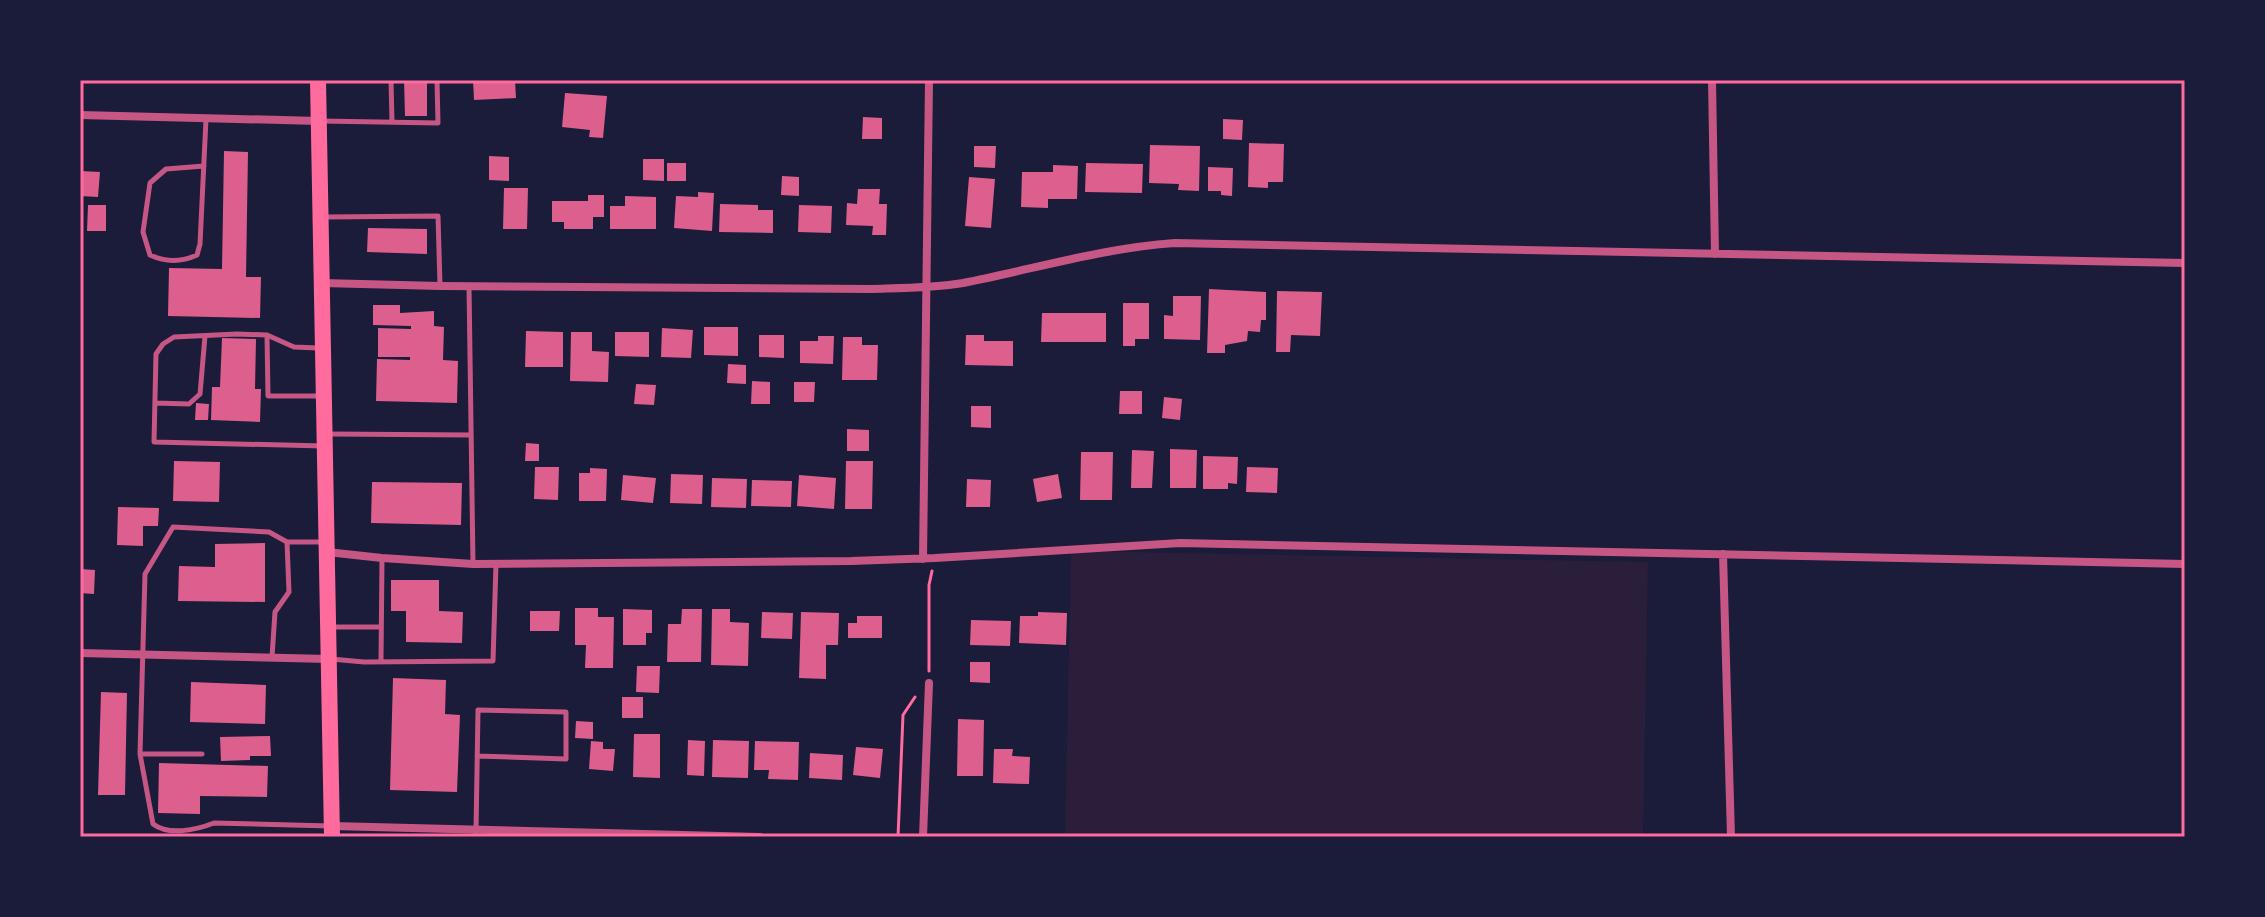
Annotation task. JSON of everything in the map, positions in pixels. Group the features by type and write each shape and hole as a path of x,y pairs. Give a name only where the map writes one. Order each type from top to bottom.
{"main road":[{"path":"318,80 332,832"}],"street":[{"path":"923,559 929,80"},
{"path":"1712,80 1715,254"},
{"path":"80,115 319,121"},
{"path":"322,283 925,288 1114,249 1175,243 2185,263"},
{"path":"327,547 382,558 473,564 923,559 1180,543 2185,564"},
{"path":"1723,554 1731,837"},
{"path":"80,653 329,659"},
{"path":"923,837 929,683"},
{"path":"332,832 760,837"}],"lane":[{"path":"391,80 392,122"},
{"path":"319,121 438,123 437,80"},
{"path":"204,166 166,169 150,183 143,232 150,255 159,260 185,261 197,255 200,244 204,166 206,119"},
{"path":"320,217 438,216 440,286"},
{"path":"469,286 473,564"},
{"path":"323,348 294,347 267,335 174,337 163,344 156,354 154,442 471,435"},
{"path":"267,335 268,396 324,396"},
{"path":"155,403 189,404 200,394 205,336"},
{"path":"327,547 287,542 269,532 173,527 145,574 140,754 153,824 161,830 197,830 214,823 332,832"},
{"path":"272,657 275,612 289,592 287,542"},
{"path":"381,662 382,558"},
{"path":"329,659 493,661 496,564"},
{"path":"328,627 381,627"},
{"path":"476,832 477,756 478,710 566,712 566,759 477,756"},
{"path":"140,754 202,754"}],"shaded area":[{"path":"1071,551 1648,562 1643,837 1065,837"}],"building":[{"path":"404,80 427,80 427,116 405,116"},
{"path":"473,80 515,80 516,98 474,100"},
{"path":"565,93 607,96 603,138 589,137 590,130 562,127"},
{"path":"863,117 882,118 882,139 862,139"},
{"path":"1223,119 1243,120 1242,140 1223,139"},
{"path":"1249,143 1284,144 1283,182 1268,182 1268,188 1248,187"},
{"path":"1150,145 1200,146 1199,191 1178,190 1179,184 1149,183"},
{"path":"974,146 996,146 995,168 974,167"},
{"path":"224,151 248,152 246,277 261,277 260,318 168,316 169,268 222,269"},
{"path":"489,156 509,157 509,181 489,180"},
{"path":"643,159 664,159 664,181 643,180"},
{"path":"667,163 686,163 686,181 667,181"},
{"path":"1086,163 1143,164 1142,193 1085,192"},
{"path":"1053,165 1078,166 1077,199 1048,199 1048,208 1021,207 1022,172 1053,172"},
{"path":"1208,167 1233,168 1232,196 1221,195 1221,191 1208,191"},
{"path":"80,171 100,172 98,197 80,196"},
{"path":"782,176 799,177 799,196 781,195"},
{"path":"969,177 995,179 991,228 965,226"},
{"path":"504,188 528,188 527,229 503,229"},
{"path":"858,189 880,189 879,204 887,204 886,235 872,235 873,226 846,225 847,203 857,204"},
{"path":"698,192 714,193 712,231 674,228 676,196 698,197"},
{"path":"588,195 604,195 604,217 593,217 593,229 564,229 564,222 552,222 552,201 588,201"},
{"path":"625,196 656,197 656,229 610,229 610,206 625,206"},
{"path":"720,204 758,205 758,210 773,210 773,233 719,232"},
{"path":"88,205 106,205 106,231 87,231"},
{"path":"799,205 832,206 831,233 798,232"},
{"path":"368,228 427,229 427,254 367,252"},
{"path":"1209,289 1266,292 1266,320 1261,320 1260,332 1248,331 1247,341 1225,345 1225,353 1207,353"},
{"path":"1277,291 1322,292 1320,336 1291,335 1290,352 1276,352"},
{"path":"1173,296 1201,296 1200,340 1164,339 1164,315 1173,316"},
{"path":"1123,303 1149,303 1149,339 1135,339 1135,346 1123,346"},
{"path":"373,305 400,305 400,313 434,311 434,326 444,327 443,360 458,361 457,403 376,401 377,359 410,360 410,357 378,357 378,328 411,329 411,326 373,325"},
{"path":"1042,313 1106,313 1106,342 1041,342"},
{"path":"704,327 738,327 738,356 704,355"},
{"path":"662,328 693,330 691,358 661,357"},
{"path":"526,331 563,332 563,367 525,367"},
{"path":"571,332 592,332 592,351 609,352 608,382 570,381"},
{"path":"615,332 649,332 649,357 615,356"},
{"path":"759,335 784,335 784,358 759,357"},
{"path":"966,335 984,335 984,341 1013,341 1013,366 965,365"},
{"path":"818,336 834,336 833,364 800,363 800,341 818,341"},
{"path":"843,337 862,337 862,345 878,345 877,380 842,380"},
{"path":"222,338 256,339 255,389 261,389 260,422 211,420 212,387 220,387"},
{"path":"728,364 746,365 746,384 727,383"},
{"path":"752,381 770,382 770,404 751,404"},
{"path":"794,382 815,382 814,402 794,402"},
{"path":"636,384 656,385 654,405 634,404"},
{"path":"1120,391 1142,391 1142,414 1119,414"},
{"path":"1164,397 1182,399 1180,420 1162,418"},
{"path":"196,403 209,404 208,420 195,420"},
{"path":"971,406 991,406 991,428 971,427"},
{"path":"847,429 869,430 869,451 847,451"},
{"path":"526,443 539,444 539,461 525,461"},
{"path":"1170,449 1197,450 1196,488 1170,488"},
{"path":"1132,450 1154,451 1152,488 1131,488"},
{"path":"1081,452 1113,452 1112,500 1080,500"},
{"path":"1203,456 1238,457 1237,484 1228,483 1228,489 1203,489"},
{"path":"174,461 220,462 219,502 173,501"},
{"path":"846,461 873,461 872,509 845,509"},
{"path":"535,467 559,467 558,500 534,499"},
{"path":"1247,467 1278,468 1277,493 1246,492"},
{"path":"590,468 607,469 606,501 579,501 579,473 590,473"},
{"path":"671,474 703,475 702,504 670,503"},
{"path":"1058,474 1062,498 1037,502 1033,479"},
{"path":"623,475 656,478 653,503 621,500"},
{"path":"799,475 836,478 834,509 797,506"},
{"path":"712,478 747,479 746,508 711,507"},
{"path":"967,479 991,480 990,507 966,507"},
{"path":"752,480 792,481 791,507 751,506"},
{"path":"372,482 462,483 461,525 371,523"},
{"path":"118,507 159,508 158,526 143,526 143,546 117,545"},
{"path":"265,543 265,602 178,601 179,566 215,567 215,544"},
{"path":"80,569 95,570 94,594 80,593"},
{"path":"391,580 439,580 439,611 463,612 462,643 406,642 406,611 391,611"},
{"path":"575,608 598,608 598,617 614,617 613,668 585,668 586,645 575,645"},
{"path":"623,609 652,610 652,633 646,633 646,645 623,645"},
{"path":"682,609 702,609 701,662 667,662 668,624 681,624"},
{"path":"712,609 730,609 730,622 749,623 748,666 711,665"},
{"path":"530,611 560,611 559,631 530,631"},
{"path":"762,612 793,613 792,639 761,638"},
{"path":"801,612 839,613 838,645 826,645 826,679 799,678"},
{"path":"1038,612 1067,613 1066,645 1019,643 1020,616 1038,616"},
{"path":"857,616 882,616 882,638 848,638 848,623 857,623"},
{"path":"971,620 1011,621 1010,646 970,645"},
{"path":"970,662 990,662 990,683 970,682"},
{"path":"637,666 660,666 659,693 636,692"},
{"path":"393,678 446,680 445,714 460,715 457,792 390,790"},
{"path":"191,682 266,685 265,724 190,722"},
{"path":"101,692 127,693 125,795 98,795"},
{"path":"622,697 643,697 643,718 622,718"},
{"path":"958,719 984,720 983,776 957,776"},
{"path":"576,721 593,722 593,739 575,738"},
{"path":"634,734 660,734 660,778 633,777"},
{"path":"270,736 271,756 221,761 220,737"},
{"path":"688,740 705,741 704,776 687,775"},
{"path":"713,740 749,741 748,778 712,777"},
{"path":"591,741 603,742 603,749 615,749 613,771 589,769"},
{"path":"755,741 799,742 798,780 768,779 769,770 754,770"},
{"path":"856,747 883,749 880,778 853,775"},
{"path":"994,749 1013,749 1012,756 1030,757 1029,784 993,783"},
{"path":"810,753 843,755 842,780 809,778"},
{"path":"159,763 268,766 267,797 200,796 200,814 158,813"}]}
